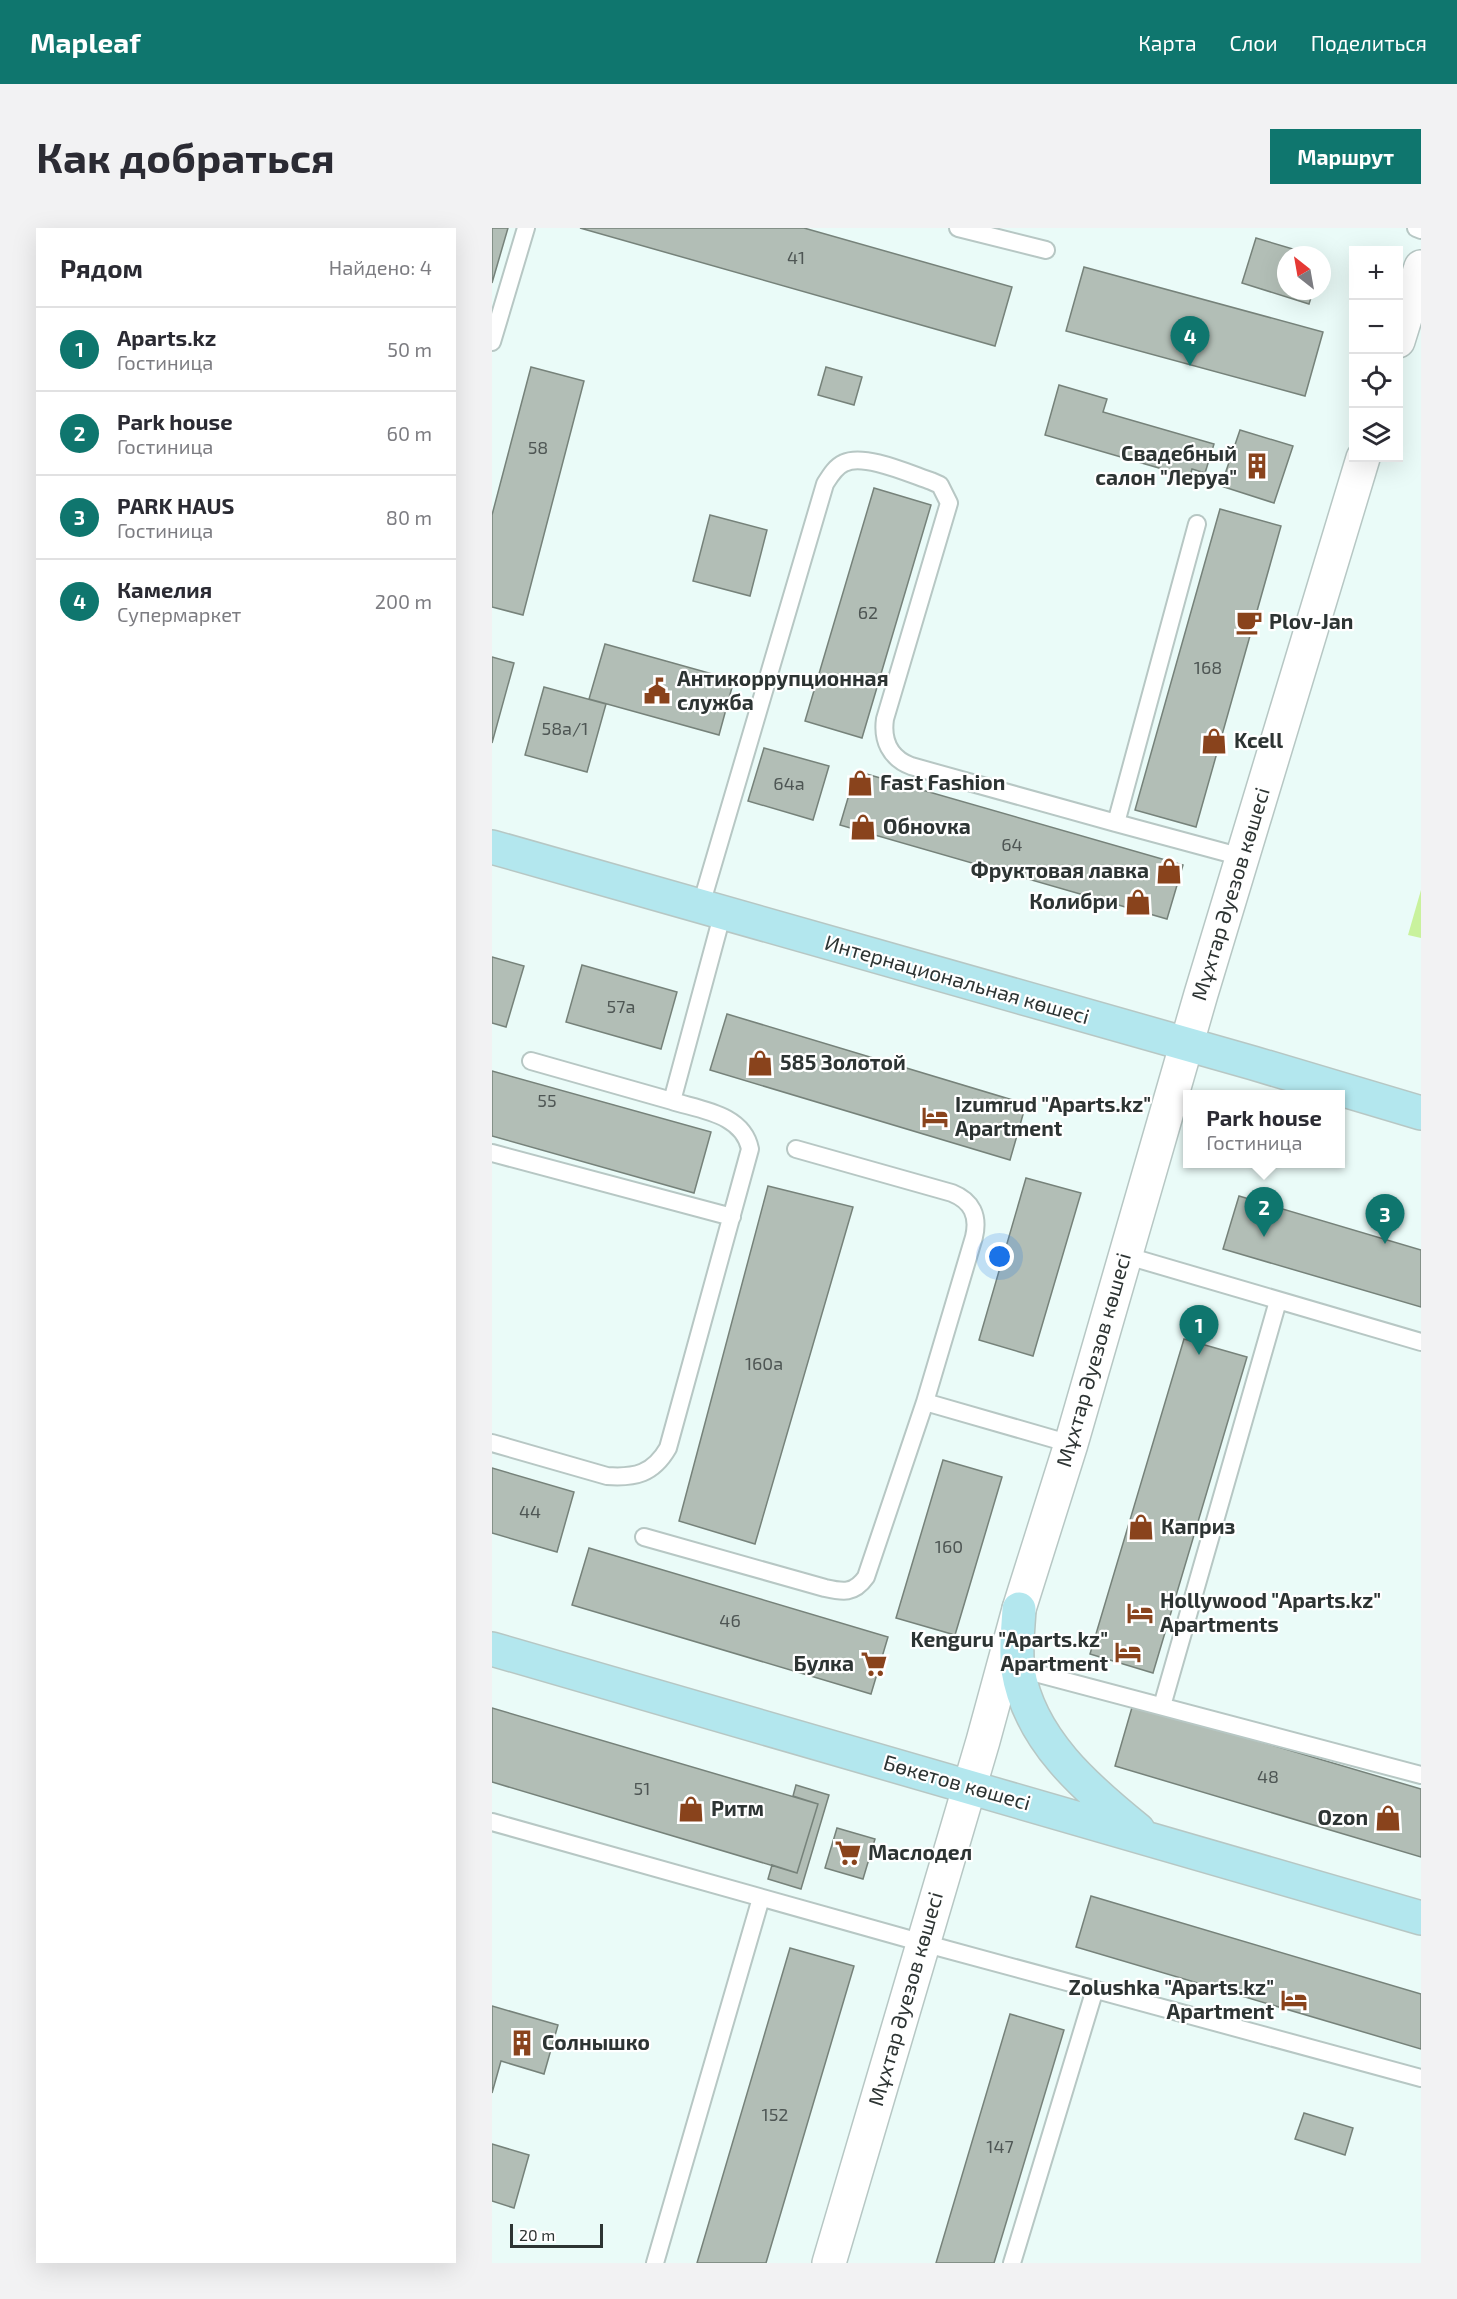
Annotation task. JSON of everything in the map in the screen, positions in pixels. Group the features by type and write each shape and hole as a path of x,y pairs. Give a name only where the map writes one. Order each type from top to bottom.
{"main road":[{"name":"Интернациональная көшесі","path":"492,847 1344,1090"},
{"name":"Интернациональная көшесі","path":"1345,1090 1421,1113"},
{"path":"1019,1610 1011,1666 1033,1714 1060,1757 1088,1788 1150,1839"},
{"name":"Бөкетов көшесі","path":"492,1648 1421,1918"}],"street":[{"path":"1403,324 1421,267"},
{"name":"Мұхтар Әуезов көшесі","path":"1019,1610 1071,1444 1124,1255 1362,462"},
{"name":"Мұхтар Әуезов көшесі","path":"829,2263 968,1786 1011,1666"}],"lane":[{"path":"492,342 525,228"},
{"path":"958,228 1046,250"},
{"path":"1416,228 1421,230"},
{"path":"672,1101 712,909 825,484 832,472 844,463 856,460 869,461 931,481 940,485 949,503 885,719 884,729 888,748 902,763 1242,857"},
{"path":"1116,823 1197,524"},
{"path":"492,1443 607,1476 634,1476 662,1458 668,1448 749,1156 748,1140 736,1124 728,1118 531,1061"},
{"path":"644,1537 846,1592 854,1590 866,1577 870,1568 974,1237 976,1218 973,1210 961,1197 952,1193 796,1149"},
{"path":"492,1153 732,1217"},
{"path":"1124,1255 1421,1342"},
{"path":"1162,1706 1278,1301"},
{"path":"924,1402 1071,1444"},
{"path":"1011,1666 1421,1775"},
{"path":"492,1822 922,1943 1421,2078"},
{"path":"655,2263 761,1898"},
{"path":"1012,2263 1095,1989"}],"green space":[{"path":"1421,890 1421,938 1408,935"}],"building":[{"path":"492,228 508,228 492,283"},
{"path":"580,228 804,228 1012,287 995,346"},
{"path":"1256,238 1283,246 1277,246 1277,294 1242,283"},
{"path":"1084,267 1323,332 1305,396 1066,331"},
{"path":"1296,300 1310,300 1309,304"},
{"path":"531,367 584,381 523,615 492,607 492,515"},
{"path":"826,367 862,377 854,405 818,395"},
{"path":"1059,385 1107,399 1103,412 1214,444 1205,473 1192,469 1190,477 1045,435"},
{"name":"Свадебный салон \"Леруа\"","path":"1240,430 1293,446 1274,503 1221,486"},
{"path":"874,488 931,505 862,738 805,721"},
{"path":"1220,509 1281,526 1196,827 1135,810"},
{"path":"710,515 767,530 750,596 693,581"},
{"path":"605,644 734,680 719,735 589,699"},
{"path":"492,657 514,663 492,743"},
{"path":"544,687 606,704 587,772 525,755"},
{"path":"764,748 829,766 813,820 748,801"},
{"path":"856,771 1183,865 1167,919 840,825"},
{"path":"492,957 524,966 506,1027 492,1023"},
{"path":"582,965 677,992 661,1049 566,1022"},
{"path":"727,1014 1026,1104 1010,1160 710,1070"},
{"path":"492,1071 711,1132 694,1193 492,1136"},
{"path":"1026,1178 1081,1193 1033,1356 979,1340"},
{"path":"768,1186 853,1207 755,1544 679,1521"},
{"path":"1239,1196 1421,1250 1421,1307 1223,1249"},
{"path":"1184,1339 1247,1357 1153,1673 1090,1654"},
{"path":"943,1460 1002,1477 955,1635 896,1618"},
{"path":"492,1468 574,1492 557,1552 492,1533"},
{"path":"589,1548 888,1637 871,1694 572,1605"},
{"path":"1133,1704 1421,1789 1421,1857 1115,1766"},
{"path":"492,1708 818,1804 797,1873 492,1782"},
{"path":"796,1785 829,1795 801,1889 768,1879 772,1865 797,1873 818,1804 793,1796"},
{"path":"837,1828 875,1839 863,1879 825,1868"},
{"path":"1091,1896 1421,1994 1421,2049 1076,1947"},
{"path":"790,1948 854,1966 766,2263 697,2263"},
{"name":"Солнышко","path":"492,2006 558,2025 544,2074 501,2061 492,2093"},
{"path":"1010,2014 1064,2030 994,2263 936,2263"},
{"path":"1304,2113 1353,2128 1345,2155 1295,2139"},
{"path":"492,2144 529,2155 514,2208 492,2201"}],"place":[{"name":"Камелия","path":"1190,366"},
{"name":"Свадебный салон \"Леруа\"","path":"1257,466"},
{"name":"Plov-Jan","path":"1249,622"},
{"name":"Антикоррупционная служба","path":"657,691"},
{"name":"Kcell","path":"1214,741"},
{"name":"Fast Fashion","path":"860,783"},
{"name":"Обноvка","path":"863,827"},
{"name":"Фруктовая лавка","path":"1169,871"},
{"name":"Колибри","path":"1138,902"},
{"name":"585 Золотой","path":"760,1063"},
{"name":"Izumrud \"Aparts.kz\" Apartment","path":"935,1117"},
{"name":"Park house","path":"1264,1237"},
{"name":"PARK HAUS","path":"1385,1244"},
{"name":"Aparts.kz","path":"1199,1355"},
{"name":"Каприз","path":"1141,1527"},
{"name":"Hollywood \"Aparts.kz\" Apartments","path":"1140,1613"},
{"name":"Kenguru \"Aparts.kz\" Apartment","path":"1128,1652"},
{"name":"Булка","path":"874,1664"},
{"name":"Ритм","path":"691,1809"},
{"name":"Ozon","path":"1388,1818"},
{"name":"Маслодел","path":"848,1853"},
{"name":"Zolushka \"Aparts.kz\" Apartment","path":"1294,2000"},
{"name":"Солнышко","path":"522,2043"}]}
